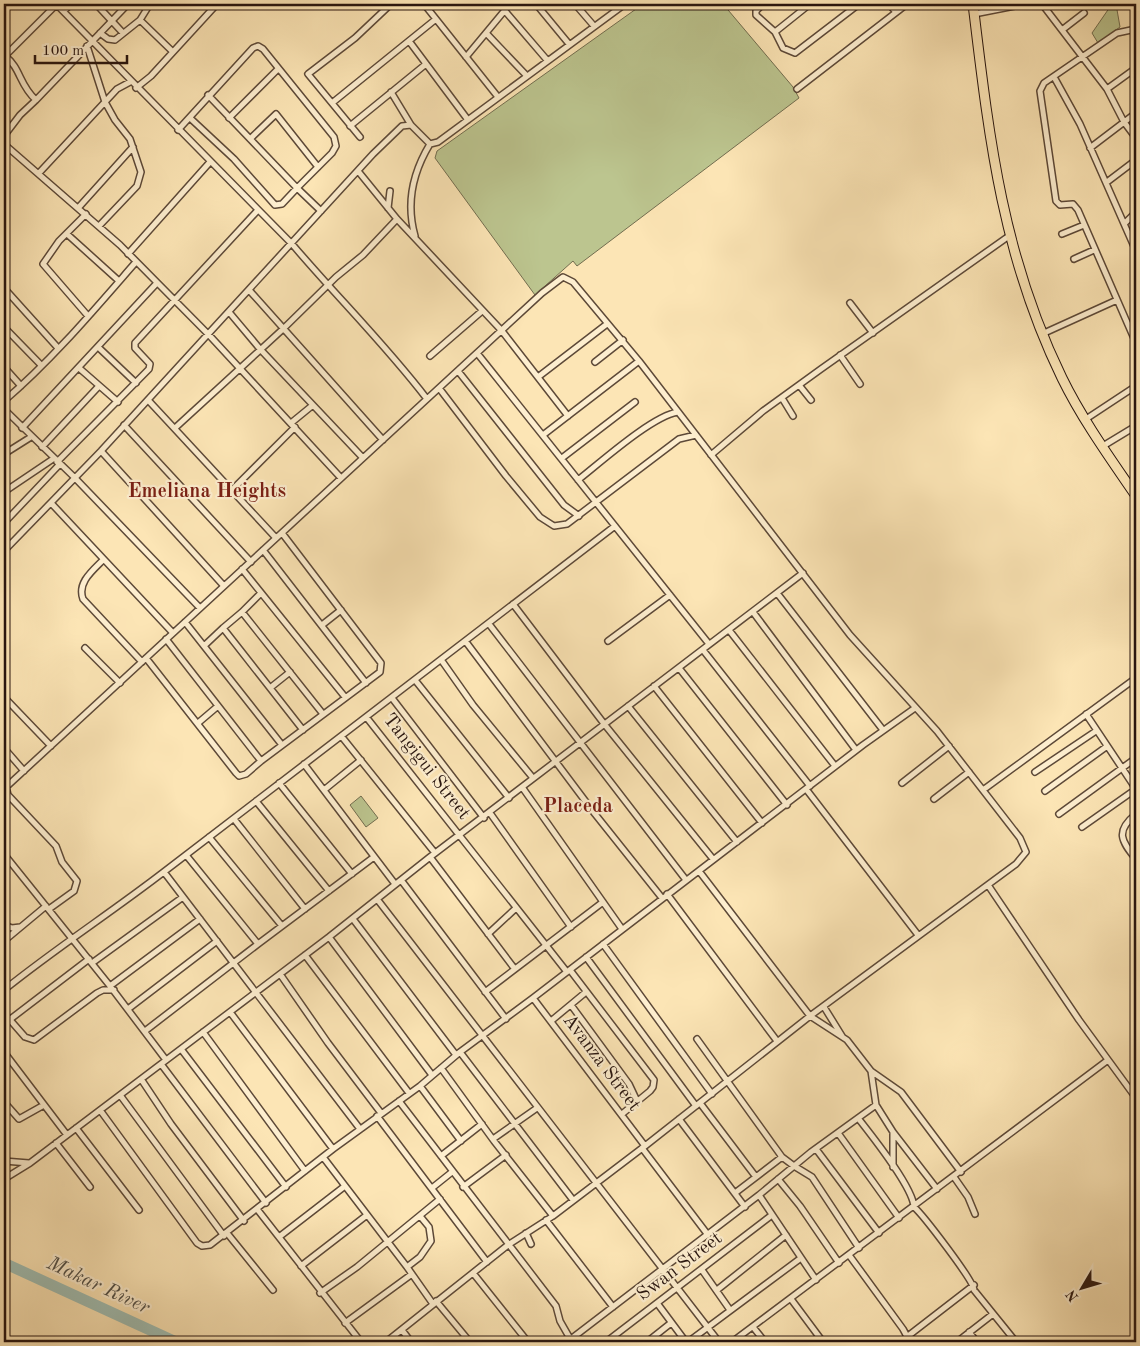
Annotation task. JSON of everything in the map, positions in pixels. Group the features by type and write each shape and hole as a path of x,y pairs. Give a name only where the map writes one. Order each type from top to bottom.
{"main road":[{"path":"973,4 994,168 1009,236 1021,277 1042,334 1063,379 1086,420 1136,495"}],"street":[{"path":"36,100 25,90 15,67 4,56 56,4 130,82 292,244 328,286 396,358 427,399"},
{"path":"64,11 71,4"},
{"path":"96,4 123,33"},
{"path":"4,136 20,115 128,4"},
{"path":"100,33 112,41 140,20 150,4"},
{"path":"136,88 147,80 217,4"},
{"path":"360,137 308,74 355,38 391,4"},
{"path":"424,4 498,97"},
{"path":"466,57 510,4"},
{"path":"536,4 569,44"},
{"path":"575,4 594,26"},
{"path":"415,236 410,217 411,202 420,161 430,144 438,142 468,120 594,26 617,6 625,4"},
{"path":"763,4 756,11 756,15 775,32 784,48 795,53 859,4"},
{"path":"775,32 810,4"},
{"path":"890,4 896,12"},
{"path":"797,89 907,4"},
{"path":"974,14 1025,4"},
{"path":"1042,4 1107,89 1124,122 1136,138"},
{"path":"505,10 548,60"},
{"path":"1062,30 1084,13"},
{"path":"140,20 173,52"},
{"path":"332,103 436,20"},
{"path":"1136,35 1132,30 1117,33 1042,85 1040,91 1056,201 1060,204 1074,205 1136,343"},
{"path":"487,34 526,75"},
{"path":"409,41 468,120"},
{"path":"87,46 105,102 134,147 135,158 141,172 140,183 99,226"},
{"path":"178,130 208,95 255,47 263,49 337,141 335,149 318,167 282,204 275,205 234,159 190,118"},
{"path":"350,126 426,64"},
{"path":"1107,89 1136,68"},
{"path":"229,118 278,70"},
{"path":"1054,77 1069,102 1107,182 1136,251"},
{"path":"38,173 120,86 130,82"},
{"path":"391,92 411,125 430,144"},
{"path":"208,95 321,211"},
{"path":"250,139 276,114 318,167"},
{"path":"1090,148 1136,114"},
{"path":"4,551 101,451 358,171 402,126 411,125"},
{"path":"4,144 86,214 128,254 209,335 341,478"},
{"path":"79,208 134,147"},
{"path":"128,153 135,158"},
{"path":"1107,182 1136,160"},
{"path":"128,254 210,162"},
{"path":"358,171 388,208 502,331 568,416"},
{"path":"388,208 390,191"},
{"path":"4,523 56,462 149,369 150,364 135,348 135,343 258,210"},
{"path":"1125,223 1136,212"},
{"path":"86,214 43,261 43,266 88,316"},
{"path":"175,428 363,256 397,218"},
{"path":"1062,234 1084,226"},
{"path":"67,234 119,281"},
{"path":"711,455 782,398 840,355 1009,236"},
{"path":"1074,259 1094,250"},
{"path":"4,401 58,348 135,262"},
{"path":"4,941 48,907 74,891 77,881 62,862 56,846 8,795 5,788 477,353 563,277 573,282 607,324 623,340 865,654 950,746 1026,848 1024,857 1021,860 777,1041 712,1094 553,1216 508,1245 386,1342"},
{"path":"22,428 156,284"},
{"path":"4,288 58,348"},
{"path":"250,290 383,440"},
{"path":"1042,334 1117,300"},
{"path":"850,303 872,333"},
{"path":"430,356 482,311"},
{"path":"229,312 260,349 363,458"},
{"path":"538,377 607,324"},
{"path":"4,327 41,365"},
{"path":"596,362 623,340"},
{"path":"98,347 136,383"},
{"path":"477,353 710,644"},
{"path":"840,355 860,384"},
{"path":"543,435 639,361"},
{"path":"4,368 21,386"},
{"path":"79,368 118,402"},
{"path":"458,371 564,505 579,516"},
{"path":"42,448 99,386"},
{"path":"799,386 811,400"},
{"path":"1086,420 1136,386"},
{"path":"439,388 506,476 546,522 561,526 597,503 679,439 696,435"},
{"path":"782,398 793,416"},
{"path":"148,400 276,538"},
{"path":"562,458 635,402"},
{"path":"232,490 313,405"},
{"path":"4,409 56,462 74,477 200,608"},
{"path":"578,480 652,424 666,415 678,412"},
{"path":"124,425 250,562"},
{"path":"1103,446 1136,426"},
{"path":"4,446 6,453 31,436"},
{"path":"101,451 224,586"},
{"path":"4,492 56,462"},
{"path":"51,503 173,633"},
{"path":"4,990 55,950 73,939 164,872 304,764 368,718 615,526"},
{"path":"103,560 83,582 80,592 83,599 144,660 239,776 246,774 382,670 381,663 282,533"},
{"path":"263,550 366,683"},
{"path":"242,569 345,697"},
{"path":"4,1179 30,1163 329,937 435,853 484,818 533,778 582,743 803,573"},
{"path":"205,645 261,593"},
{"path":"777,593 883,730"},
{"path":"608,640 670,595"},
{"path":"513,604 605,725 713,859"},
{"path":"322,625 341,610"},
{"path":"242,612 323,714"},
{"path":"753,612 856,750"},
{"path":"185,622 282,745"},
{"path":"489,624 686,880"},
{"path":"223,628 303,730"},
{"path":"729,630 835,766"},
{"path":"166,639 261,761"},
{"path":"466,642 662,898"},
{"path":"85,648 120,682"},
{"path":"703,650 918,935"},
{"path":"442,661 474,705 533,778"},
{"path":"679,668 787,805"},
{"path":"270,688 290,672"},
{"path":"983,790 1136,678"},
{"path":"415,680 509,798"},
{"path":"654,686 762,823"},
{"path":"4,697 51,746"},
{"path":"392,698 484,818"},
{"path":"198,724 218,706"},
{"path":"628,706 737,842"},
{"path":"100,1110 197,1243 206,1246 244,1220 379,1114 420,1086 458,1053 506,1019 667,894 787,805 856,750 915,708"},
{"path":"1082,827 1136,789 1106,747 1086,714"},
{"name":"Tangigui Street","path":"368,718 515,909 586,992 654,1080 653,1087 637,1101"},
{"path":"1035,772 1096,731"},
{"path":"342,737 435,853"},
{"path":"902,783 950,746"},
{"path":"1045,792 1106,747"},
{"path":"4,748 24,771"},
{"path":"1059,814 1136,758"},
{"path":"324,790 361,760"},
{"path":"304,764 395,884"},
{"path":"934,799 969,772"},
{"path":"279,783 352,874"},
{"path":"522,787 622,929"},
{"path":"256,802 329,891"},
{"path":"490,813 571,927"},
{"path":"1136,814 1126,823 1122,837 1124,844 1136,859"},
{"path":"234,819 305,909"},
{"path":"209,837 282,926"},
{"path":"4,854 91,961 166,1060"},
{"path":"186,855 258,944"},
{"path":"145,1031 374,857"},
{"path":"430,857 514,968"},
{"path":"699,871 810,1016 842,1036"},
{"path":"164,872 360,1129"},
{"path":"401,880 506,1019"},
{"path":"988,885 1136,1098"},
{"path":"667,894 777,1041"},
{"path":"4,1024 183,897"},
{"path":"377,899 719,1342"},
{"path":"485,992 603,902"},
{"path":"488,934 515,909"},
{"path":"4,1013 25,1037 34,1040 97,992 112,988 200,919"},
{"path":"352,919 573,1200"},
{"path":"4,925 12,928 21,927"},
{"path":"329,937 432,1075"},
{"path":"128,1009 217,941"},
{"path":"603,944 712,1094"},
{"path":"305,955 409,1093"},
{"path":"586,957 756,1177"},
{"path":"280,974 487,1262"},
{"path":"551,1021 586,992"},
{"name":"Avanza Street","path":"533,998 622,1114 643,1147 708,1235"},
{"path":"571,1005 629,1084 637,1101 622,1114"},
{"path":"824,1007 842,1036 871,1071 901,1092 961,1172"},
{"path":"230,1012 334,1149"},
{"path":"203,1032 305,1171"},
{"path":"697,1039 782,1157 812,1176 825,1199 859,1248"},
{"path":"181,1049 286,1187"},
{"path":"4,1052 67,1135"},
{"path":"732,1342 1108,1060"},
{"path":"160,1064 266,1202"},
{"path":"441,1068 553,1216"},
{"path":"871,1071 876,1105 893,1132 937,1189"},
{"path":"141,1079 171,1124 244,1220"},
{"path":"420,1086 461,1141"},
{"path":"120,1095 225,1234 273,1290"},
{"path":"399,1101 556,1306 560,1321 570,1341 745,1207 816,1149 876,1105"},
{"path":"4,1102 18,1119 44,1105"},
{"path":"493,1139 537,1108"},
{"path":"858,1118 912,1194 914,1207 923,1214 974,1285 974,1290 1016,1342"},
{"path":"679,1119 745,1207"},
{"path":"441,1156 482,1124"},
{"path":"76,1128 139,1210"},
{"path":"893,1132 893,1167"},
{"path":"838,1133 899,1218"},
{"path":"56,1143 90,1188"},
{"path":"816,1149 878,1233"},
{"path":"463,1187 506,1156"},
{"path":"323,1157 434,1303 470,1342"},
{"path":"735,1192 782,1157"},
{"path":"4,1160 30,1163"},
{"path":"432,1188 452,1172"},
{"path":"954,1177 968,1197 975,1214"},
{"path":"778,1180 800,1206 839,1263"},
{"path":"279,1238 345,1186"},
{"path":"759,1196 816,1280"},
{"path":"320,1293 338,1282 440,1199"},
{"path":"257,1209 320,1293 361,1342"},
{"name":"Swan Street","path":"606,1342 772,1215"},
{"path":"301,1266 367,1216"},
{"path":"407,1267 420,1257 431,1241 429,1227 420,1216"},
{"path":"546,1220 613,1307"},
{"path":"526,1233 530,1244"},
{"path":"718,1290 786,1235"},
{"path":"849,1255 909,1339 974,1285"},
{"path":"657,1303 687,1342 801,1258"},
{"path":"702,1270 718,1290 730,1310"},
{"path":"473,1273 528,1342"},
{"path":"345,1323 412,1274"},
{"path":"791,1299 823,1342"},
{"path":"957,1342 993,1314"},
{"path":"646,1342 671,1323"},
{"path":"753,1327 764,1342"},
{"path":"402,1330 411,1342"},
{"path":"970,1332 977,1342"}],"green space":[{"path":"643,4 723,4 793,87 799,98 577,266 573,261 535,295 435,158 437,151"},
{"path":"1112,4 1116,4 1120,27 1098,43 1092,33"},
{"path":"361,796 378,818 366,827 350,805"}],"waterway":[{"name":"Makar River","path":"4,1263 176,1342"}],"district":[{"name":"Emeliana Heights","path":"207,492"},
{"name":"Placeda","path":"578,807"}]}
